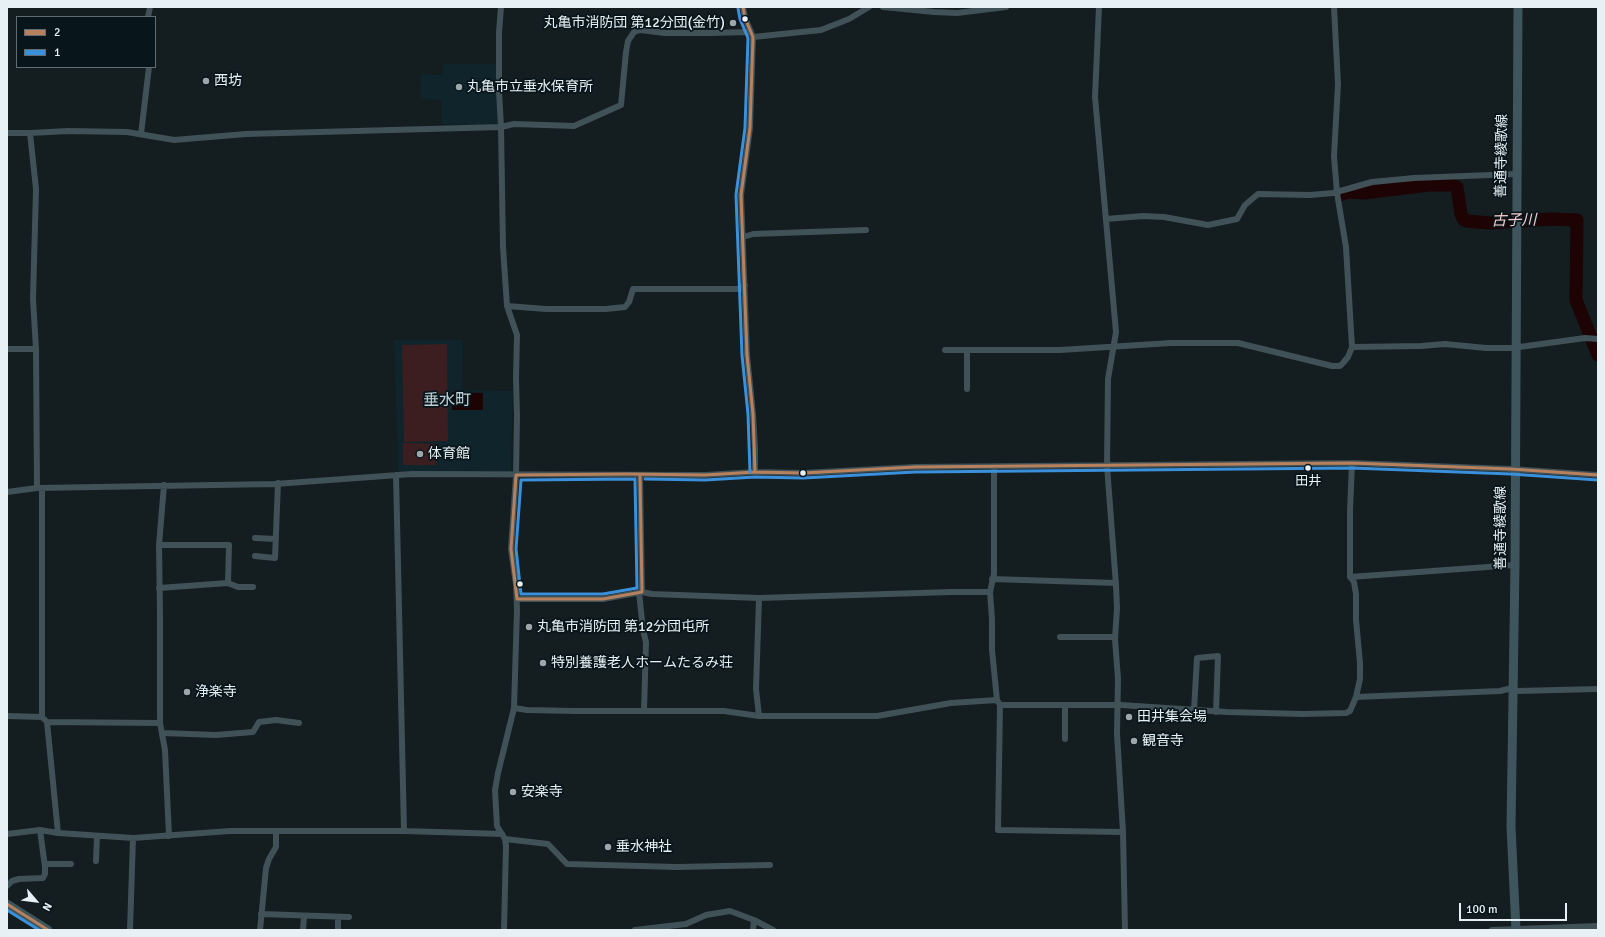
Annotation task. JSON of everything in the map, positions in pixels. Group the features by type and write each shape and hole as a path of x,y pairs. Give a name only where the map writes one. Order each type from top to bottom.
{"main road":[{"name":"善通寺綾歌線","path":"1516,929 1512,826 1512,688 1515,565 1518,7"},
{"path":"7,904 48,930"}],"street":[{"path":"501,7 499,32 499,92 503,247 508,306 517,335 516,475 510,549 517,599 517,647 514,708 495,790 497,826 504,836 506,854 504,930"},
{"path":"743,7 752,34 750,128 741,195 741,229 743,237 745,285 746,355 756,448 755,472"},
{"path":"7,133 68,131 127,132 174,140 246,134 501,127 514,124 574,126 621,105 626,52 628,41 634,32 640,30 665,33 752,34 821,30 849,19 868,7"},
{"path":"883,7 957,13 1006,7"},
{"path":"1099,7 1095,97 1116,332 1115,347 1108,379 1107,466 1117,608 1115,637 1118,679 1117,734 1123,832 1125,930"},
{"path":"945,350 1060,350 1171,343 1238,344 1332,366 1340,366 1344,363 1352,347 1346,247 1337,193 1334,156 1338,84 1334,7"},
{"path":"141,134 149,68"},
{"path":"30,133 36,189 33,299 36,349 39,488 42,717"},
{"path":"1106,218 1143,216 1164,217 1208,225 1237,219 1245,205 1258,194 1310,195 1337,193 1372,182 1414,178 1516,174"},
{"path":"743,237 753,234 866,230"},
{"path":"508,306 546,309 606,309 625,307 629,302 633,289 740,289 745,285"},
{"path":"1352,347 1421,346 1446,344 1486,348 1516,347 1585,338 1598,339"},
{"path":"7,348 36,349"},
{"path":"967,350 967,389"},
{"path":"514,708 527,710 575,711 724,711 758,716 877,716 951,703 998,702 1065,705 1117,705 1216,712 1346,713 1350,711 1356,697 1360,679 1356,620 1356,594 1354,582 1350,577 1352,463"},
{"path":"7,492 39,488 278,483 396,475 705,475 755,472 803,473 915,467 1352,463 1598,475"},
{"path":"994,467 994,574 990,592 992,650 998,702 998,830 1123,832"},
{"path":"396,475 404,831"},
{"path":"640,475 640,592 643,630 646,642 644,711"},
{"path":"255,556 275,558 278,483"},
{"path":"164,485 159,545 160,722 165,758 169,836"},
{"path":"256,538 276,539"},
{"path":"159,545 228,546 228,583"},
{"path":"1350,577 1515,565"},
{"path":"992,579 1116,583"},
{"path":"159,588 228,583 238,587 253,587"},
{"path":"517,599 603,599 640,592 652,594 759,598 943,592 990,592"},
{"path":"758,716 756,689 759,598"},
{"path":"1060,637 1115,637"},
{"path":"1194,710 1197,658 1218,656 1216,712"},
{"path":"1356,697 1500,691 1512,688 1517,691 1598,689"},
{"path":"1065,705 1065,739"},
{"path":"7,716 42,717 47,722 58,833"},
{"path":"162,733 216,735 253,732 259,722 276,720 299,723"},
{"path":"47,722 160,722"},
{"path":"7,834 40,830 58,833 133,838 230,831 404,831 504,836 548,844 567,864 677,867 770,865"},
{"path":"7,886 12,881 19,879 43,878 45,874 45,864 40,830"},
{"path":"260,930 266,868 276,847 276,831"},
{"path":"96,861 97,836"},
{"path":"130,930 133,838"},
{"path":"45,864 71,864"},
{"path":"635,930 655,929 686,924 706,915 730,911 754,920 773,930"},
{"path":"261,914 349,917"},
{"path":"303,930 304,916"},
{"path":"338,917 338,930"},
{"path":"753,930 754,920"},
{"path":"1492,930 1598,926"}],"shaded area":[{"name":"丸亀市立垂水保育所","path":"443,64 498,64 497,125 442,124 442,100 420,99 421,74 443,75"},
{"path":"394,340 463,340 462,390 513,391 511,474 398,473"},
{"path":"447,344 448,441 404,442 402,345"},
{"path":"452,392 483,393 483,410 452,410"},
{"name":"体育館","path":"403,443 436,444 436,465 403,465"}],"waterway":[{"name":"古子川","path":"1340,195 1348,192 1364,193 1429,185 1452,185 1457,187 1461,214 1464,220 1467,221 1489,223 1552,219 1577,220 1576,300 1598,355"}],"transit line":[{"name":"2","path":"743,7 745,18 753,37 750,128 741,195 747,355 753,414 755,472"},
{"name":"1","path":"738,8 740,19 748,38 745,128 736,195 742,355 748,414 750,472"},
{"name":"2","path":"640,475 642,592 603,599 517,599 511,549 516,475 628,474 705,475 755,472 803,473 915,467 1352,463 1511,469 1598,475"},
{"name":"1","path":"645,479 705,480 755,477 803,478 915,472 1352,468 1511,474 1598,480"},
{"name":"1","path":"635,479 637,588 603,594 521,594 516,549 521,480 635,479"},
{"name":"2","path":"7,904 48,930"},
{"name":"1","path":"7,910 39,930"}],"place":[{"name":"丸亀市消防団 第12分団(金竹)","path":"733,23"},
{"name":"西坊","path":"206,81"},
{"name":"丸亀市立垂水保育所","path":"459,87"},
{"name":"体育館","path":"420,454"},
{"name":"田井","path":"1308,468"},
{"name":"丸亀市消防団 第12分団屯所","path":"529,627"},
{"name":"特別養護老人ホームたるみ荘","path":"543,663"},
{"name":"浄楽寺","path":"187,692"},
{"name":"田井集会場","path":"1129,717"},
{"name":"観音寺","path":"1134,741"},
{"name":"安楽寺","path":"513,792"},
{"name":"垂水神社","path":"608,847"}],"district":[{"name":"垂水町","path":"447,401"}]}
